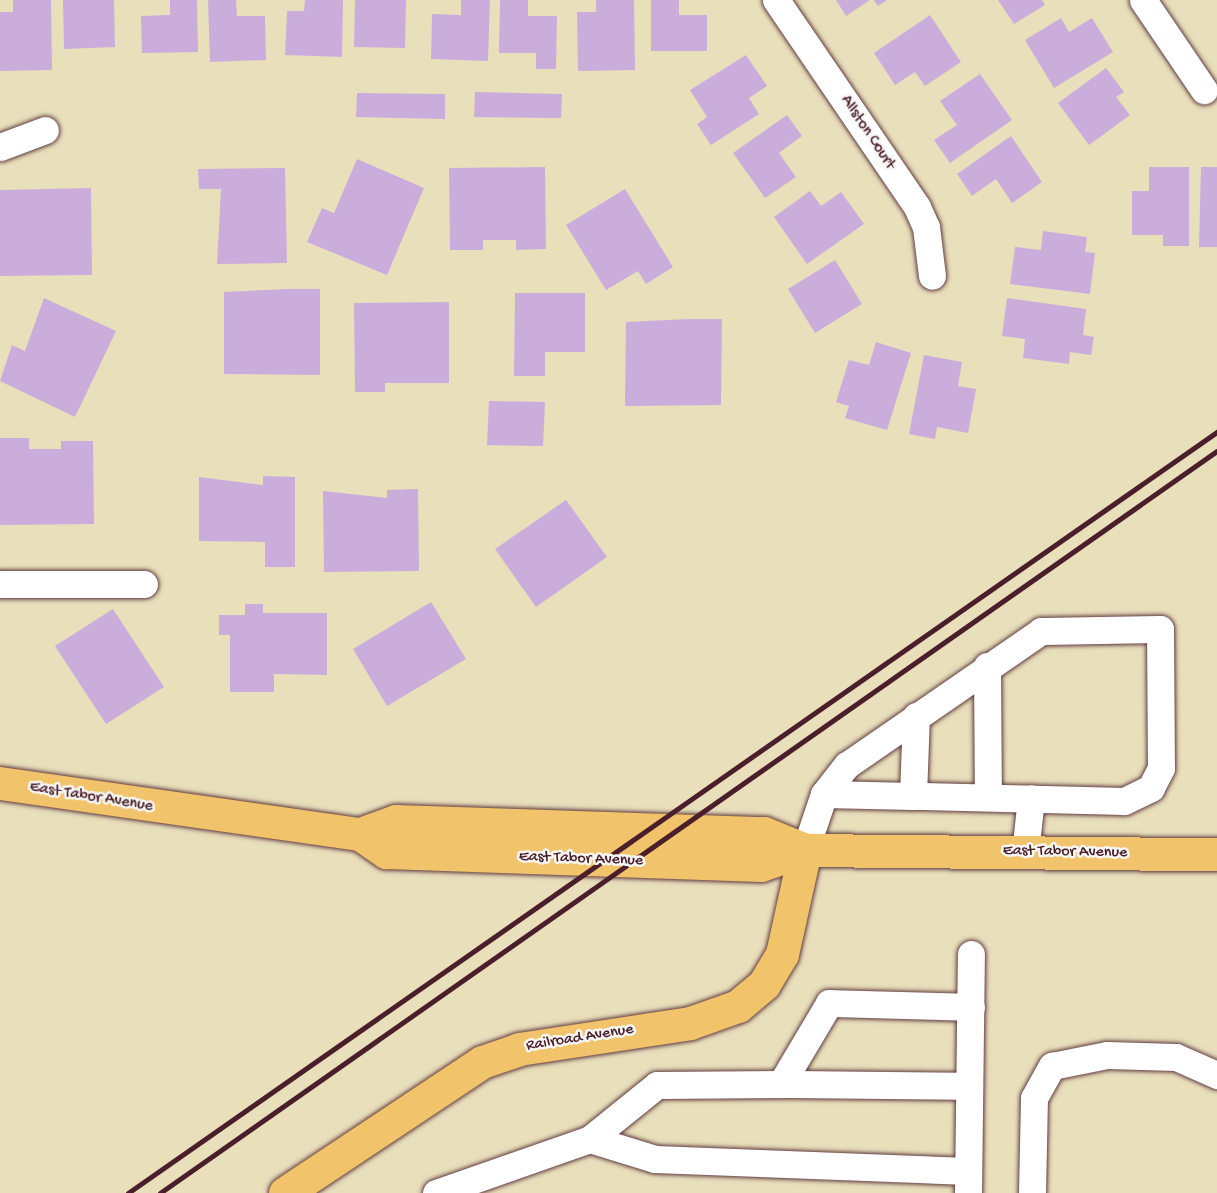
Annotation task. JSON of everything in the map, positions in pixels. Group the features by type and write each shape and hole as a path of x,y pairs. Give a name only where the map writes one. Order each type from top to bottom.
{"main road":[{"name":"East Tabor Avenue","path":"0,783 360,834 396,821 764,833 805,850 1217,855"},
{"name":"Railroad Avenue","path":"291,1191 482,1062 519,1049 690,1023 738,1006 764,984 782,954 805,850"}],"street":[{"name":"Allston Court","path":"776,0 917,207 926,227 932,276"},
{"path":"1143,0 1204,90"},
{"path":"0,147 45,130"},
{"path":"0,584 144,584"},
{"path":"805,850 824,794 847,765 987,666 1041,631 1160,629 1161,768 1151,788 1124,801 824,794"},
{"path":"987,666 988,797"},
{"path":"913,796 916,716"},
{"path":"1025,853 1031,798"},
{"path":"591,1139 655,1159 968,1182 971,954"},
{"path":"781,1084 829,1003 970,1007"},
{"path":"1032,1193 1034,1098 1052,1066 1107,1055 1176,1057 1217,1075"},
{"path":"435,1193 591,1139 657,1085 969,1086"}],"building":[{"path":"13,0 51,0 52,70 0,71 0,12 13,12"},
{"path":"63,0 114,0 115,47 64,49"},
{"path":"170,0 197,0 198,52 142,53 141,16 170,15"},
{"path":"208,0 236,0 237,16 265,16 266,60 210,62"},
{"path":"305,0 343,0 342,57 285,55 287,11 304,11"},
{"path":"355,0 406,0 405,48 354,47"},
{"path":"461,0 490,0 488,61 431,59 432,14 461,15"},
{"path":"500,0 528,0 528,16 557,16 556,69 536,69 536,53 499,53"},
{"path":"596,0 634,0 635,70 578,71 577,12 596,12"},
{"path":"651,0 679,0 679,15 707,15 707,51 651,51"},
{"path":"836,0 870,0 846,16"},
{"path":"874,0 887,0 878,6"},
{"path":"998,0 1042,0 1045,5 1014,24"},
{"path":"930,15 961,62 925,86 915,72 895,85 874,53"},
{"path":"1061,18 1069,32 1092,18 1113,52 1054,88 1025,40"},
{"path":"746,55 767,86 749,98 759,114 711,145 697,124 707,117 690,90"},
{"path":"1106,68 1124,92 1116,97 1130,115 1089,145 1058,103"},
{"path":"980,74 1012,120 950,163 934,140 957,125 940,101"},
{"path":"475,92 562,94 561,118 474,117"},
{"path":"357,93 445,94 445,119 356,117"},
{"path":"787,115 802,136 779,153 796,177 765,198 733,153"},
{"path":"1011,136 1042,182 1012,203 996,179 972,196 957,174"},
{"path":"357,159 424,188 387,275 307,242 322,208 334,213"},
{"path":"545,167 546,249 516,250 516,240 483,240 483,250 450,250 449,168"},
{"path":"1149,167 1189,167 1189,246 1163,246 1163,235 1132,235 1132,191 1149,191"},
{"path":"1201,167 1217,167 1217,247 1199,247"},
{"path":"285,168 287,263 217,264 221,189 199,189 198,169"},
{"path":"91,188 92,275 0,276 0,190"},
{"path":"625,189 673,267 646,284 638,271 606,290 566,225"},
{"path":"810,191 821,206 841,192 864,224 807,264 774,217"},
{"path":"1043,231 1087,237 1085,252 1095,253 1090,294 1010,284 1015,247 1041,250"},
{"path":"835,260 862,304 815,333 788,289"},
{"path":"320,289 320,375 224,374 224,292"},
{"path":"515,293 585,293 585,352 545,352 545,376 514,376"},
{"path":"44,298 116,331 75,417 0,381 12,345 25,351"},
{"path":"1007,298 1086,309 1083,335 1094,337 1091,355 1070,352 1069,364 1023,358 1025,339 1002,336"},
{"path":"449,302 449,383 385,383 385,392 355,392 354,303"},
{"path":"722,319 721,405 625,406 626,322"},
{"path":"876,342 911,353 887,430 845,418 849,406 836,402 849,360 869,365"},
{"path":"924,355 962,362 958,386 976,389 968,433 937,427 935,439 909,434"},
{"path":"489,401 545,402 543,446 487,445"},
{"path":"0,438 29,438 29,449 61,449 61,441 93,441 94,524 0,525"},
{"path":"263,476 295,477 295,567 265,567 265,542 199,541 199,477 263,485"},
{"path":"418,489 419,571 324,572 323,491 387,498 387,490"},
{"path":"566,500 607,557 536,607 495,549"},
{"path":"431,602 466,659 387,706 353,649"},
{"path":"245,604 263,604 263,613 327,613 327,675 274,674 274,692 230,692 230,635 219,635 219,615 245,615"},
{"path":"113,609 164,687 106,724 55,646"}],"railway":[{"path":"128,1193 1217,432"},
{"path":"160,1193 1217,451"}]}
